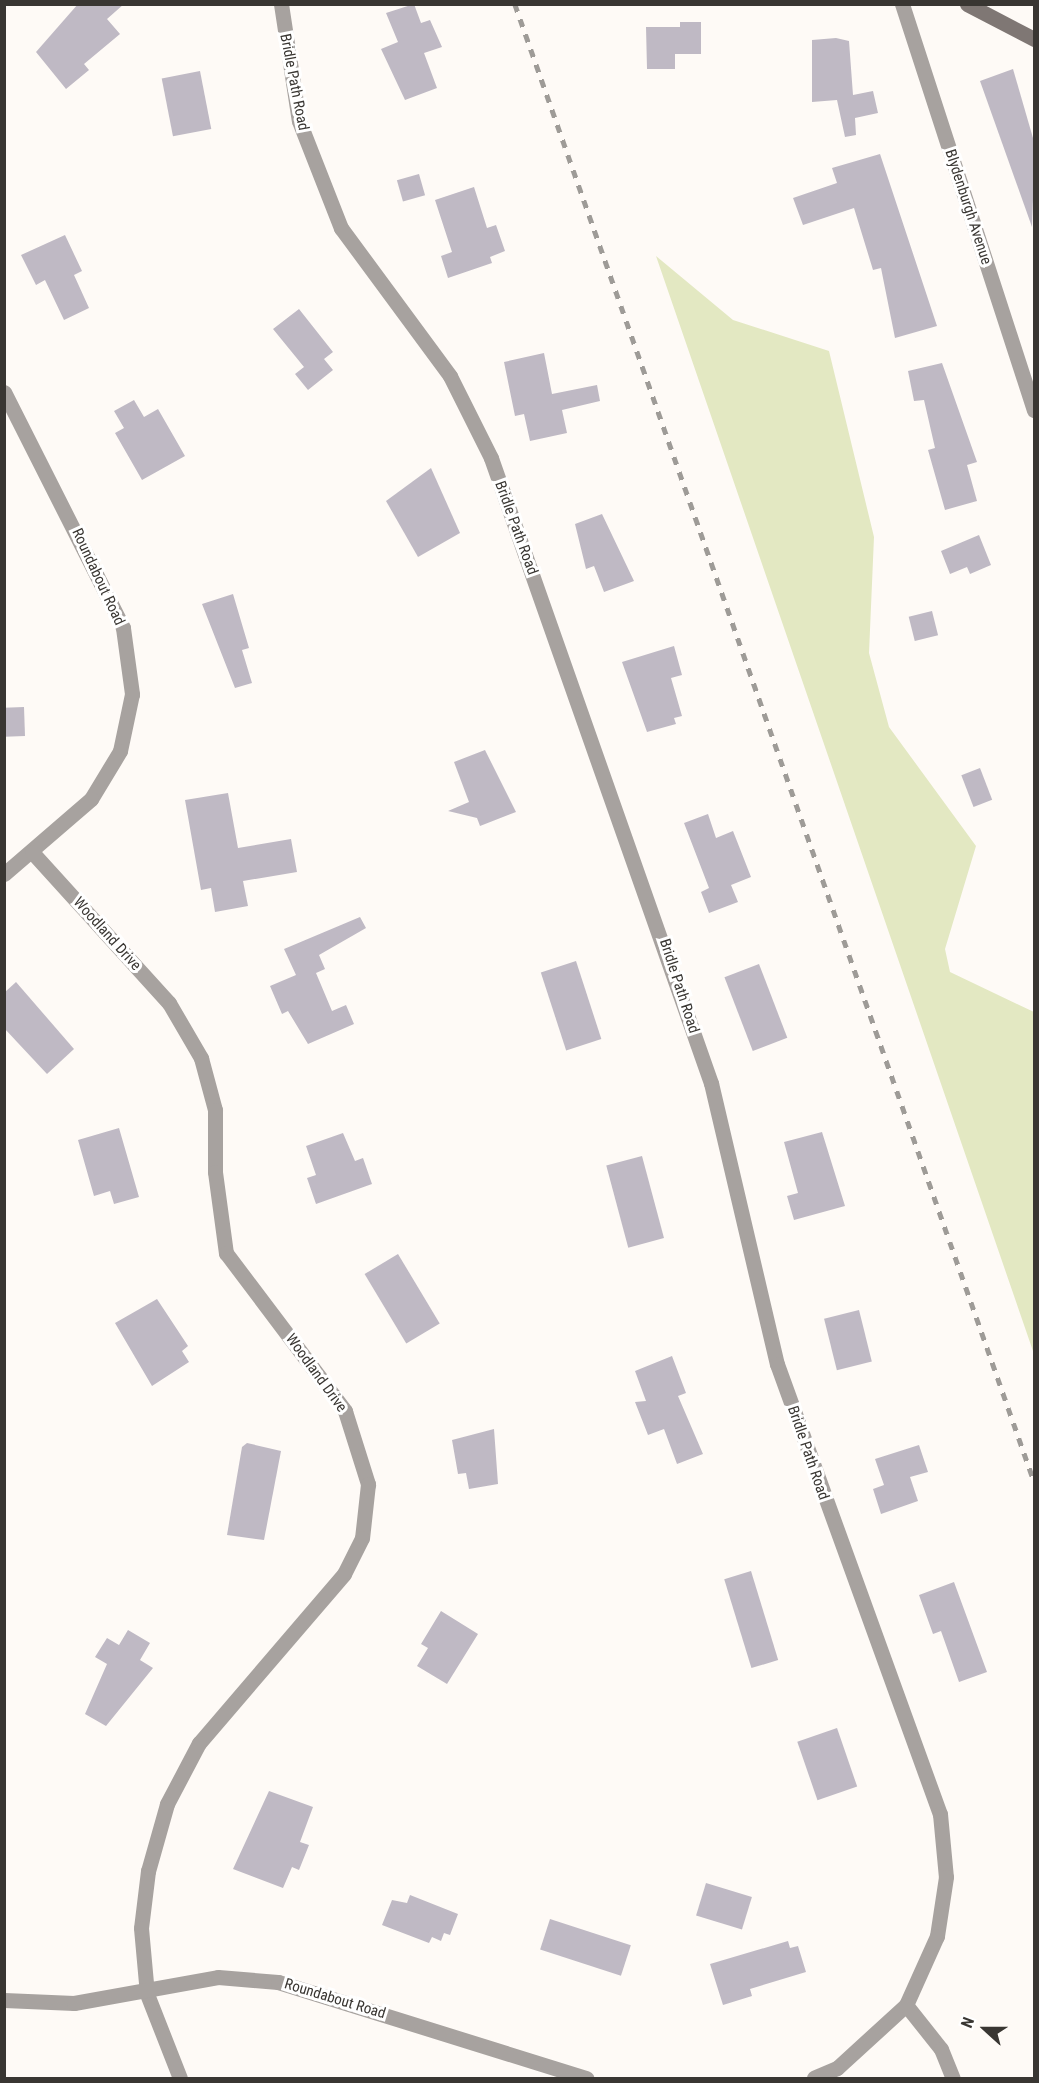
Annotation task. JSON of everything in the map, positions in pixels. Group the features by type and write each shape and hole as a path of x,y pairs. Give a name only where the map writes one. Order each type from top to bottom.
{"street":[{"name":"Bridle Path Road","path":"281,4 298,121 341,228 450,376 491,458 711,1083 777,1364 940,1814 946,1877 937,1936 906,2005"},
{"name":"Blydenburgh Avenue","path":"902,4 1035,410"},
{"path":"967,4 1035,39"},
{"name":"Roundabout Road","path":"4,392 123,628 132,694 120,751 91,800 32,852 4,873"},
{"name":"Woodland Drive","path":"32,852 169,1003 201,1058 215,1110 215,1172 226,1253 345,1411 368,1484 362,1538 344,1574 199,1743 167,1804 148,1871 141,1928 147,1994 180,2079"},
{"name":"Roundabout Road","path":"4,2001 74,2003 147,1994 218,1977 278,1982 586,2079"},
{"path":"814,2079 837,2068 906,2005 941,2049 953,2079"}],"green space":[{"path":"656,256 733,320 829,351 874,537 869,653 889,727 976,846 945,949 950,972 1034,1012 1034,1354"}],"building":[{"path":"78,4 124,4 107,19 120,34 84,64 89,70 66,89 36,52"},
{"path":"414,4 421,23 430,20 442,47 424,53 437,88 405,100 381,49 398,42 386,13"},
{"path":"680,22 701,22 701,54 675,54 675,69 647,69 646,27 680,27"},
{"path":"836,38 849,41 853,95 873,91 878,113 855,118 856,135 845,137 837,100 812,102 812,40"},
{"path":"1013,69 1035,145 1032,227 980,81"},
{"path":"200,71 211,129 173,136 162,78"},
{"path":"880,154 937,326 895,338 881,268 873,270 854,208 803,225 793,198 837,183 832,168"},
{"path":"419,174 425,195 403,201 397,180"},
{"path":"474,187 487,228 496,225 505,251 490,257 492,263 448,278 441,256 452,252 435,200"},
{"path":"65,235 82,271 74,275 89,308 64,320 45,280 36,285 21,255"},
{"path":"299,309 333,352 324,359 333,370 308,390 295,374 304,367 273,329"},
{"path":"544,353 552,394 597,385 600,401 562,410 567,433 530,441 524,414 515,416 504,362"},
{"path":"942,363 977,462 967,465 977,501 945,510 928,450 935,448 924,400 914,401 908,371"},
{"path":"134,400 144,417 158,409 185,456 142,480 115,433 124,428 114,411"},
{"path":"431,468 460,533 418,557 386,501"},
{"path":"602,514 634,581 604,592 594,566 586,569 575,524"},
{"path":"979,535 991,565 970,574 967,567 950,574 941,551"},
{"path":"233,594 249,648 242,650 252,683 235,688 202,604"},
{"path":"932,611 938,635 915,641 909,617"},
{"path":"674,646 682,675 671,678 682,716 674,718 676,724 647,732 622,662"},
{"path":"24,707 25,736 5,737 4,708"},
{"path":"485,750 516,812 480,826 477,818 448,811 469,802 454,762"},
{"path":"980,768 992,800 974,807 961,775"},
{"path":"228,793 238,848 291,839 297,872 243,881 248,906 215,912 211,888 201,890 185,800"},
{"path":"708,814 716,838 733,831 751,877 731,885 738,902 709,913 701,892 709,888 684,823"},
{"path":"360,917 366,928 319,955 325,969 316,973 332,1011 346,1005 354,1024 308,1044 288,1011 282,1014 270,986 296,975 284,949"},
{"path":"576,961 601,1039 566,1050 541,972"},
{"path":"759,964 787,1038 753,1051 724,977"},
{"path":"16,982 74,1049 47,1074 4,1028 4,993"},
{"path":"119,1128 139,1197 114,1204 110,1191 94,1196 78,1140"},
{"path":"822,1132 845,1206 794,1220 787,1196 798,1193 784,1142"},
{"path":"343,1133 355,1161 363,1158 372,1184 316,1204 307,1178 316,1175 306,1146"},
{"path":"642,1156 664,1238 628,1248 606,1166"},
{"path":"398,1254 440,1323 406,1344 365,1274"},
{"path":"157,1299 188,1346 182,1351 189,1362 152,1386 115,1323"},
{"path":"859,1310 872,1361 837,1370 824,1319"},
{"path":"672,1356 686,1393 678,1396 703,1454 677,1464 664,1429 648,1435 635,1402 646,1401 635,1371"},
{"path":"494,1429 498,1484 469,1489 466,1473 458,1474 452,1440"},
{"path":"247,1443 281,1451 264,1540 227,1535 242,1447"},
{"path":"919,1445 928,1472 910,1477 918,1501 881,1514 873,1489 884,1485 875,1459"},
{"path":"751,1571 778,1660 751,1668 724,1579"},
{"path":"954,1582 987,1672 959,1682 941,1631 933,1634 919,1595"},
{"path":"441,1611 478,1634 447,1684 417,1666 428,1648 421,1644"},
{"path":"128,1630 150,1643 140,1660 153,1668 106,1726 85,1714 107,1664 95,1657 107,1638 119,1645"},
{"path":"837,1728 857,1787 817,1800 797,1742"},
{"path":"269,1791 313,1807 300,1842 309,1845 299,1870 292,1867 283,1888 233,1869"},
{"path":"706,1883 752,1897 742,1930 696,1916"},
{"path":"410,1895 458,1914 450,1935 444,1933 441,1941 432,1937 429,1943 382,1925 392,1900 407,1903"},
{"path":"550,1919 631,1945 621,1976 540,1949"},
{"path":"788,1941 790,1948 798,1946 806,1972 750,1989 752,1996 723,2005 710,1964"}],"railway":[{"path":"515,4 1034,1481"}]}
